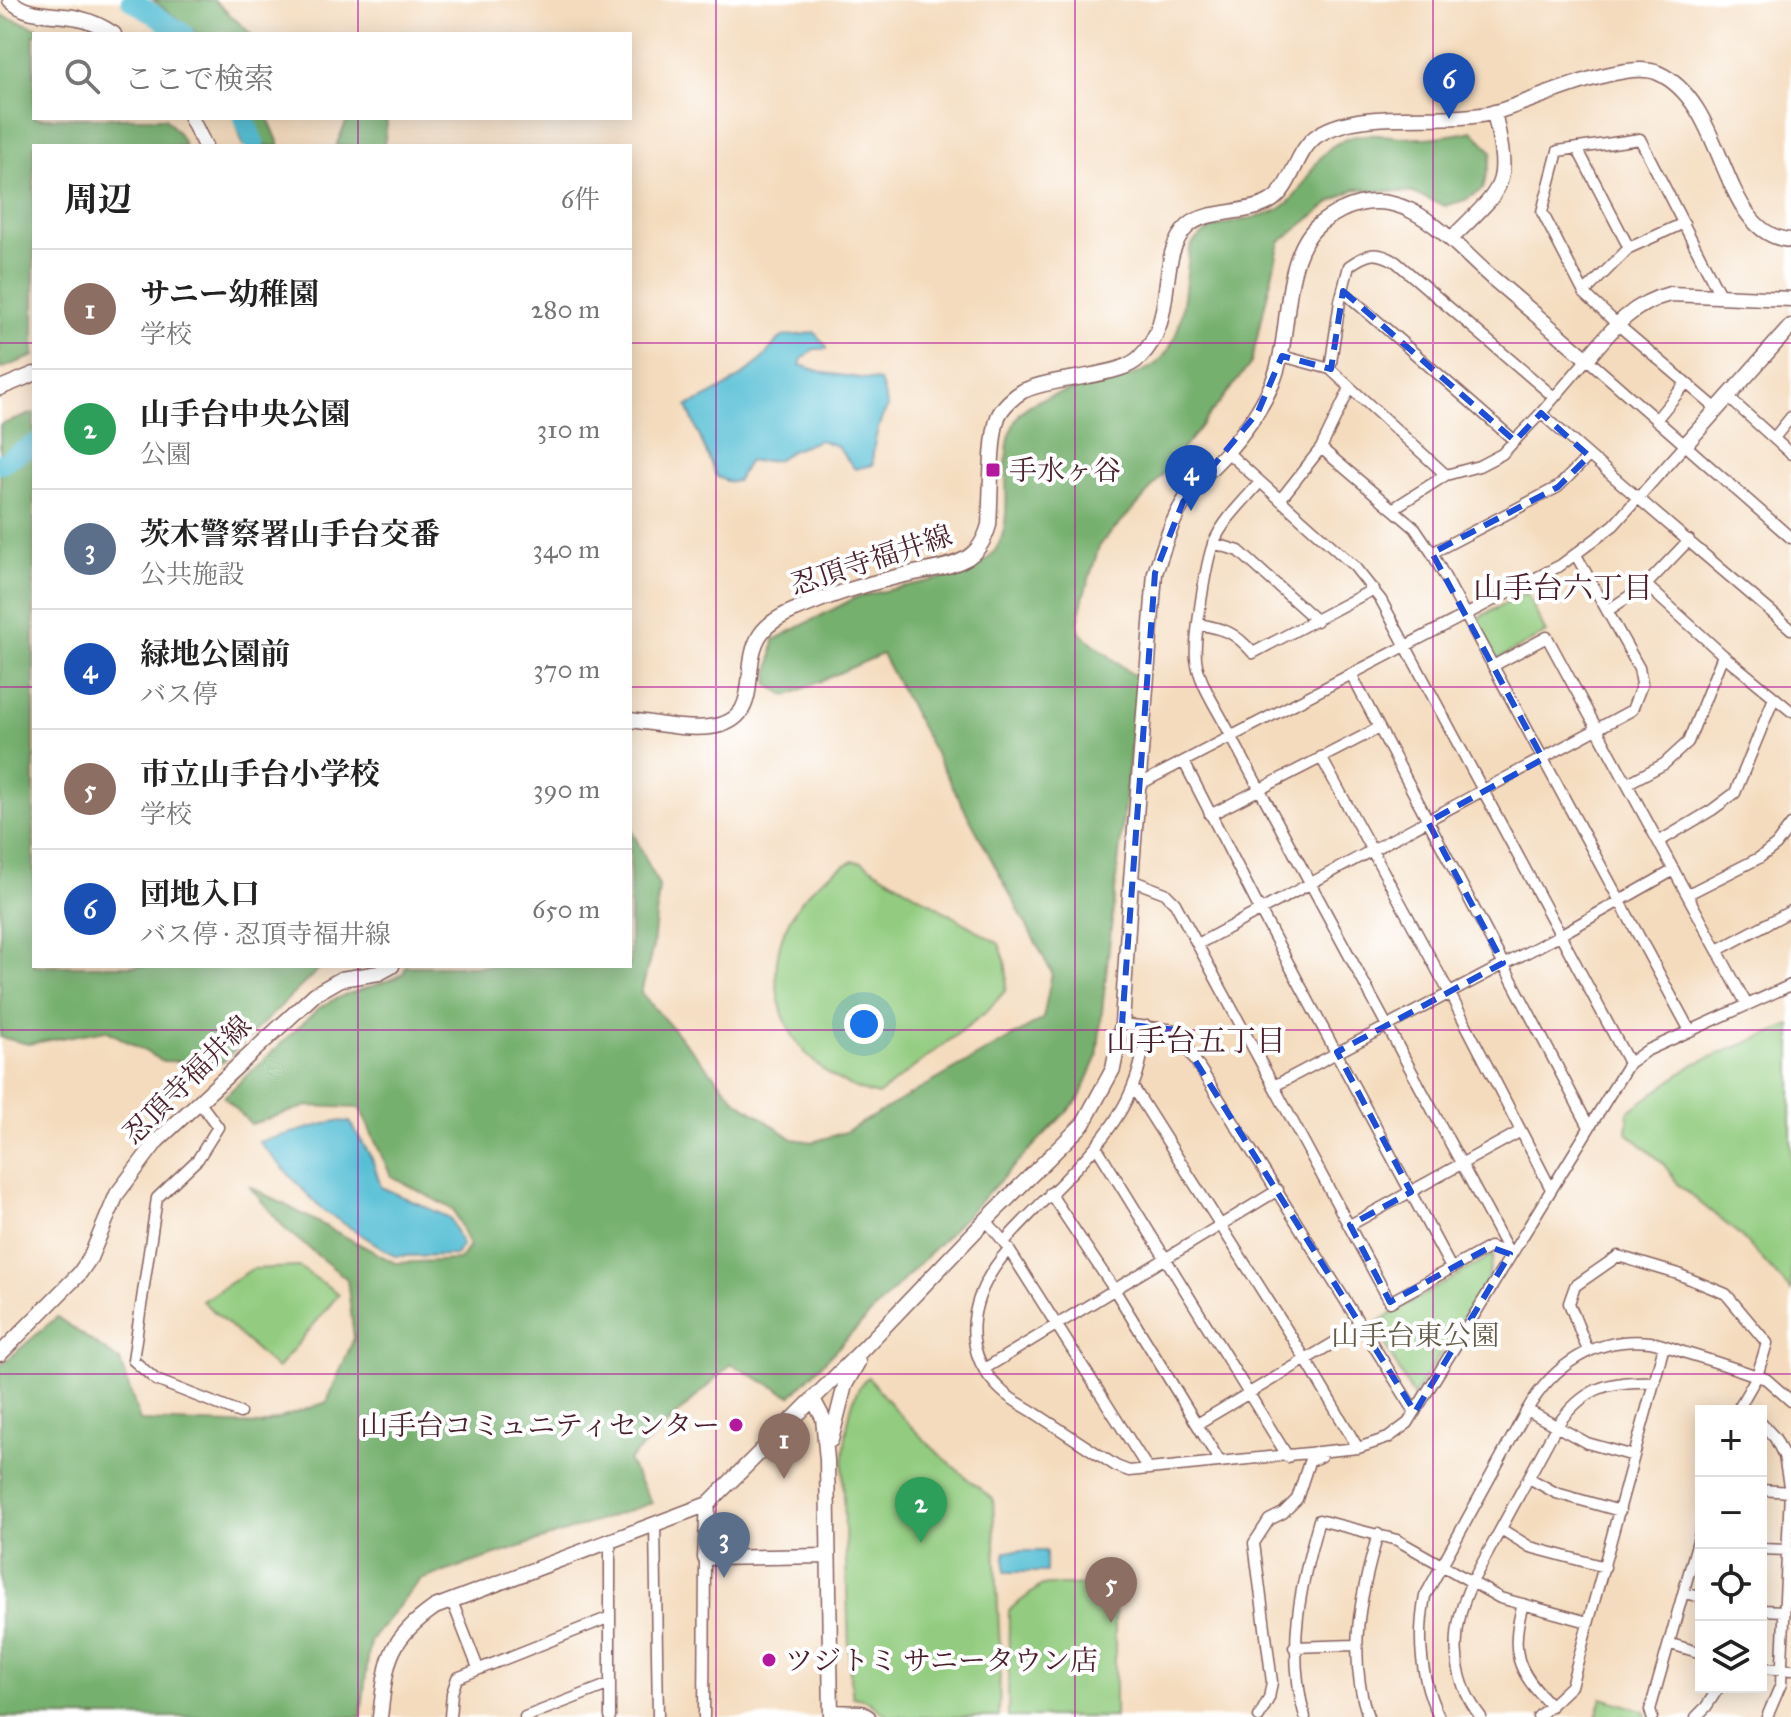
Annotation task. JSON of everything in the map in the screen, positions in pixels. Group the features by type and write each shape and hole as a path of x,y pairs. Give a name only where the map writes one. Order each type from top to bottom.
{"street":[{"path":"10,0 28,11 77,17 97,23 111,32"},
{"name":"忍頂寺福井線","path":"632,720 708,727 737,717 747,703 755,646 762,632 774,621 854,587 955,563 976,551 989,525 994,437 999,415 1022,392 1041,385 1119,369 1136,361 1147,349 1162,321 1172,254 1180,236 1190,224 1206,217 1270,202 1279,194 1306,148 1318,135 1366,120 1449,119 1494,112 1631,68 1657,72 1683,90 1699,108 1739,202 1752,220 1769,234 1791,240"},
{"path":"1452,238 1500,186 1504,171 1503,151 1494,112"},
{"path":"192,120 204,144"},
{"path":"1718,410 1584,293 1544,219 1542,208 1557,154 1640,139 1720,295"},
{"path":"1577,148 1629,248"},
{"path":"380,1717 387,1664 398,1640 414,1622 435,1607 708,1504 1083,1124 1113,1069 1122,1024 1155,573 1183,502 1258,412 1272,385 1282,356 1294,270 1304,242 1321,220 1353,205 1381,202 1405,207 1452,238 1484,270 1791,538"},
{"path":"1584,293 1629,248 1684,223"},
{"path":"1330,369 1349,266 1365,255 1380,253 1396,262 1554,397"},
{"path":"1343,291 1515,441"},
{"path":"1394,508 1446,475 1479,466 1502,454 1617,324 1652,298 1670,294 1791,299"},
{"path":"1140,784 1576,555 1614,525 1791,326"},
{"path":"1282,356 1330,369 1446,475"},
{"path":"0,388 32,375"},
{"path":"1656,420 1686,383"},
{"path":"1280,500 1321,448 1350,388"},
{"path":"1729,398 1791,454"},
{"path":"1541,413 1637,500 1689,540 1791,629"},
{"path":"1774,438 1791,417"},
{"path":"1321,448 1394,508 1415,528 1432,553 1690,1031"},
{"path":"1227,452 1354,566 1374,589 1629,1063"},
{"path":"1432,553 1558,487 1589,456"},
{"path":"1260,482 1228,517 1213,543 1198,624 1196,660 1204,684 1232,738 1510,1254"},
{"path":"1607,611 1646,585 1689,540"},
{"path":"1213,543 1239,551 1317,621"},
{"path":"1198,944 1632,710 1642,684 1639,668 1576,555"},
{"path":"1646,585 1791,711"},
{"path":"1198,624 1227,630 1241,639 1253,653 1374,589"},
{"path":"1493,666 1547,637 1747,1005"},
{"path":"1628,783 1664,764 1688,742 1723,655"},
{"path":"1351,674 1377,729 1589,1127"},
{"path":"1660,841 1735,793 1774,698"},
{"path":"1210,815 1377,729"},
{"path":"1321,757 1449,992 1551,1189"},
{"path":"1184,762 1451,1268"},
{"path":"1688,894 1759,858 1776,845 1791,825"},
{"path":"1274,1086 1560,935 1674,870"},
{"path":"1131,880 1165,893 1175,903 1390,1302 1490,1247 1510,1254"},
{"path":"1718,950 1791,911"},
{"name":"忍頂寺福井線","path":"0,1354 79,1274 90,1258 117,1194 157,1141 328,985 388,968"},
{"path":"1147,1026 1144,1051 1133,1087 1121,1111 1096,1146 1050,1193 1007,1245 994,1266 975,1305 973,1343 984,1369 1002,1391 1116,1466 1129,1471 1325,1453 1358,1448 1388,1438 1408,1423 1629,1063 1646,1051 1791,985"},
{"path":"1122,1024 1176,1030 1415,1412"},
{"path":"1133,1087 1306,1360 1358,1448"},
{"path":"200,1103 218,1127 198,1159 157,1198 133,1360 156,1380 240,1413"},
{"path":"1350,1225 1521,1131"},
{"path":"1096,1146 1288,1457"},
{"path":"984,1369 1278,1190"},
{"path":"1050,1193 1114,1289 1220,1462"},
{"path":"986,1220 1007,1245 1148,1469"},
{"path":"1588,1351 1569,1303 1575,1286 1618,1256 1678,1274 1726,1294 1767,1343 1757,1376 1743,1405"},
{"path":"1197,1424 1362,1326"},
{"path":"1439,1717 1421,1662 1419,1627 1425,1596 1527,1410 1551,1375 1600,1346 1641,1342 1664,1346 1766,1379 1791,1401"},
{"path":"1538,1717 1571,1686 1664,1346"},
{"path":"827,1460 845,1385 865,1347"},
{"path":"1481,1717 1466,1692 1456,1652 1461,1606 1472,1582 1556,1427 1571,1406 1599,1387 1631,1381 1655,1382"},
{"path":"813,1399 823,1418 827,1460 831,1714 861,1713 868,1717"},
{"path":"1527,1410 1587,1443 1634,1456"},
{"path":"1767,1429 1784,1456 1790,1492 1784,1611 1786,1669 1777,1699 1767,1717"},
{"path":"1259,1717 1269,1698 1272,1682 1254,1543 1269,1520 1283,1513 1297,1499 1309,1462 1325,1453"},
{"path":"1529,1478 1556,1493 1620,1511"},
{"path":"1767,1490 1790,1492"},
{"path":"704,1717 708,1504"},
{"path":"1305,1717 1296,1677 1294,1647 1305,1566 1319,1520 1397,1540 1500,1598 1588,1622"},
{"path":"655,1524 658,1717"},
{"path":"1501,1529 1530,1547 1605,1567"},
{"path":"1368,1717 1361,1697 1355,1645 1363,1585 1378,1534"},
{"path":"610,1541 610,1717"},
{"path":"1652,1717 1650,1710 1696,1549"},
{"path":"1767,1549 1787,1550"},
{"path":"705,1558 827,1556"},
{"path":"1684,1593 1695,1596"},
{"path":"452,1601 478,1668"},
{"path":"1523,1604 1515,1641 1517,1659 1523,1674 1551,1706"},
{"path":"1767,1610 1784,1611"},
{"path":"450,1717 457,1678 610,1617"},
{"path":"1671,1644 1695,1651"},
{"path":"1294,1647 1355,1645"},
{"path":"525,1717 610,1684"},
{"path":"1696,1717 1714,1693"}],"highlighted area":[{"path":"1343,291 1515,441 1541,413 1589,456 1558,487 1432,553 1543,759 1428,822 1503,963 1337,1052 1411,1192 1350,1225 1390,1302 1490,1247 1510,1254 1415,1412 1176,1030 1122,1024 1155,573 1183,502 1258,412 1282,356 1331,369"}],"green space":[{"path":"153,0 214,0 249,32 195,32"},
{"path":"0,15 50,32 32,32 32,120 167,120 184,144 32,144 32,357 0,369"},
{"path":"236,120 269,120 279,144 242,144"},
{"path":"347,120 387,122 384,144 337,144"},
{"path":"1473,131 1492,152 1483,189 1465,200 1445,206 1413,193 1355,189 1331,202 1280,242 1251,363 1141,501 1100,544 1083,598 1078,623 1080,633 1138,679 1097,1058 1079,1099 791,1396 731,1364 628,1461 652,1503 420,1580 370,1641 361,1717 0,1717 0,1366 57,1317 120,1361 140,1421 261,1425 327,1402 354,1338 347,1279 286,1230 249,1186 395,1263 459,1260 469,1246 454,1210 391,1176 360,1108 308,1106 251,1124 224,1097 318,1009 338,998 403,974 405,968 632,968 632,831 659,886 653,946 641,993 736,1100 793,1139 813,1142 845,1132 1043,1019 1052,973 882,654 787,696 768,685 774,640 857,597 961,574 984,562 998,546 1004,526 1006,459 1018,416 1028,406 1043,399 1125,378 1157,363 1172,344 1180,321 1190,249 1205,232 1281,208 1299,191 1327,151 1352,137 1443,136"},
{"path":"32,414 32,968 320,968 223,1062 163,1061 106,1030 28,1044 0,1037 0,425"},
{"path":"1526,592 1546,633 1494,661 1473,621"},
{"path":"853,861 862,862 999,944 1007,976 1005,991 986,1012 878,1095 837,1079 807,1054 786,1023 777,987 779,951 792,916 816,885"},
{"path":"1791,1025 1791,1291 1740,1235 1679,1185 1662,1162 1627,1133 1629,1111 1694,1064"},
{"name":"山手台東公園","path":"1494,1254 1487,1281 1413,1396 1374,1324"},
{"path":"299,1267 339,1294 277,1369 202,1301 252,1269"},
{"path":"868,1377 926,1442 993,1499 1000,1651 999,1717 889,1717 866,1700 853,1697 843,1467 852,1406 861,1384"},
{"path":"1097,1577 1115,1580 1115,1717 1008,1717 1009,1610 1042,1585 1094,1585"},
{"path":"1602,1698 1645,1711 1646,1717 1596,1717"}],"water":[{"path":"814,332 827,349 814,349 802,359 800,365 825,373 880,381 888,407 876,435 873,465 855,469 837,446 820,440 776,460 748,462 737,481 728,482 716,476 687,406 735,380 761,360 780,339"},
{"path":"336,1121 350,1122 372,1159 381,1187 450,1218 462,1245 456,1255 395,1256 321,1209 259,1142"},
{"path":"1005,1551 1046,1551 1046,1572 1005,1572"}],"waterway":[{"path":"131,0 181,32"},
{"path":"245,120 254,144"},
{"path":"0,464 32,445"}],"place":[{"name":"団地入口","path":"1449,119"},
{"name":"手水ヶ谷","path":"993,470"},
{"name":"緑地公園前","path":"1191,511"},
{"name":"山手台コミュニティセンター","path":"736,1425"},
{"name":"サニー幼稚園","path":"784,1479"},
{"name":"山手台中央公園","path":"921,1543"},
{"name":"茨木警察署山手台交番","path":"724,1578"},
{"name":"市立山手台小学校","path":"1111,1623"},
{"name":"ツジトミ サニータウン店","path":"769,1660"}],"district":[{"name":"山手台六丁目","path":"1563,588"},
{"name":"山手台五丁目","path":"1196,1041"}]}
